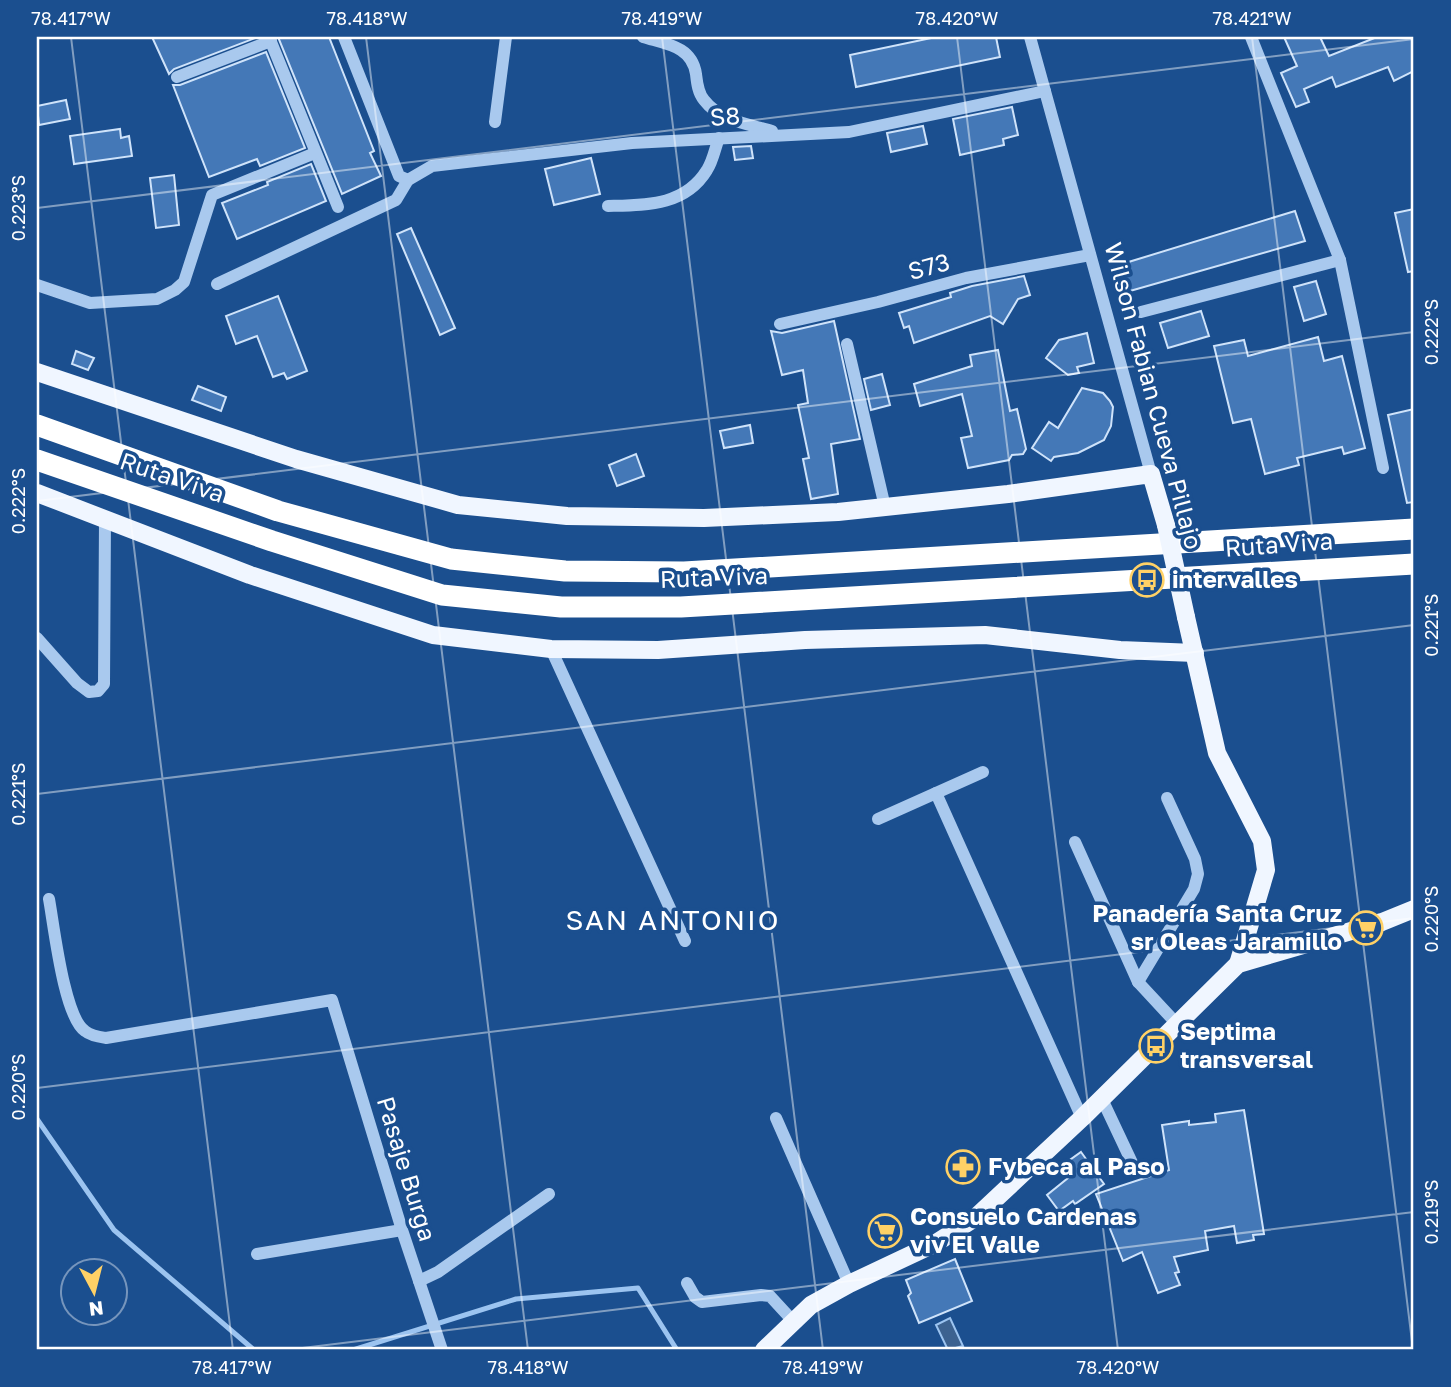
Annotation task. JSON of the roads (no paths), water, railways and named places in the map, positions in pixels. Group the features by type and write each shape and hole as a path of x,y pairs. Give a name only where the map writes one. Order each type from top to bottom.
{"highway":[{"name":"Ruta Viva","path":"37,425 278,511 451,559 565,571 684,572 1414,529"},
{"name":"Ruta Viva","path":"37,460 272,541 442,595 561,607 681,607 1414,564"}],"main road":[{"path":"37,372 296,459 458,505 567,516 705,518 838,512 1008,494 1151,474"},
{"name":"Wilson Fabian Cueva Pillajo","path":"1151,474 1166,525 1217,753 1262,841 1266,870 1238,964"},
{"path":"37,493 250,575 433,635 551,649 658,650 805,640 985,635 1121,650 1195,653"},
{"path":"770,1347 811,1305 936,1243 975,1218 1102,1099 1238,964 1382,922 1414,909"}],"street":[{"path":"344,37 399,176 408,180"},
{"path":"495,122 506,37"},
{"path":"643,37 679,47 689,55 702,99 715,111 728,118 783,134"},
{"name":"Wilson Fabian Cueva Pillajo","path":"1030,37 1151,474"},
{"path":"1251,37 1340,260 1383,468"},
{"path":"177,77 270,39 338,207"},
{"name":"S8","path":"217,284 396,200 408,180 432,166 632,143 849,132 1045,91"},
{"path":"608,206 657,204 684,194 708,168 719,138"},
{"path":"37,285 90,303 157,299 176,290 184,282 212,195 315,153"},
{"name":"S73","path":"780,324 878,303 966,278 1090,254"},
{"path":"1141,312 1340,260"},
{"path":"847,344 885,507"},
{"path":"37,638 77,683 89,692 98,691 104,684 105,519"},
{"path":"551,649 685,941"},
{"path":"878,819 983,772"},
{"path":"936,793 1082,1118"},
{"path":"1139,982 1194,889 1198,874 1195,859 1167,798"},
{"path":"1075,842 1139,982 1177,1024"},
{"name":"Pasaje Burga","path":"49,899 66,995 79,1025 96,1036 106,1038 332,1000 402,1230 442,1350"},
{"path":"1102,1099 1135,1170"},
{"path":"776,1118 849,1284"},
{"path":"419,1281 438,1272 549,1194"},
{"path":"257,1254 402,1230"},
{"path":"687,1283 695,1297 702,1302 770,1296 793,1321"}],"water":[{"path":"950,1318 963,1346 948,1350 936,1325"}],"waterway":[{"path":"37,1119 114,1230 254,1350"},
{"path":"353,1350 516,1299 638,1288 677,1350"}],"place":[{"name":"intervalles","path":"1147,580"},
{"name":"Panadería Santa Cruz sr Oleas Jaramillo","path":"1366,928"},
{"name":"Septima transversal","path":"1156,1046"},
{"name":"Fybeca al Paso","path":"963,1167"},
{"name":"Consuelo Cardenas viv El Valle","path":"885,1231"}],"district":[{"name":"SAN ANTONIO","path":"673,920"}]}
